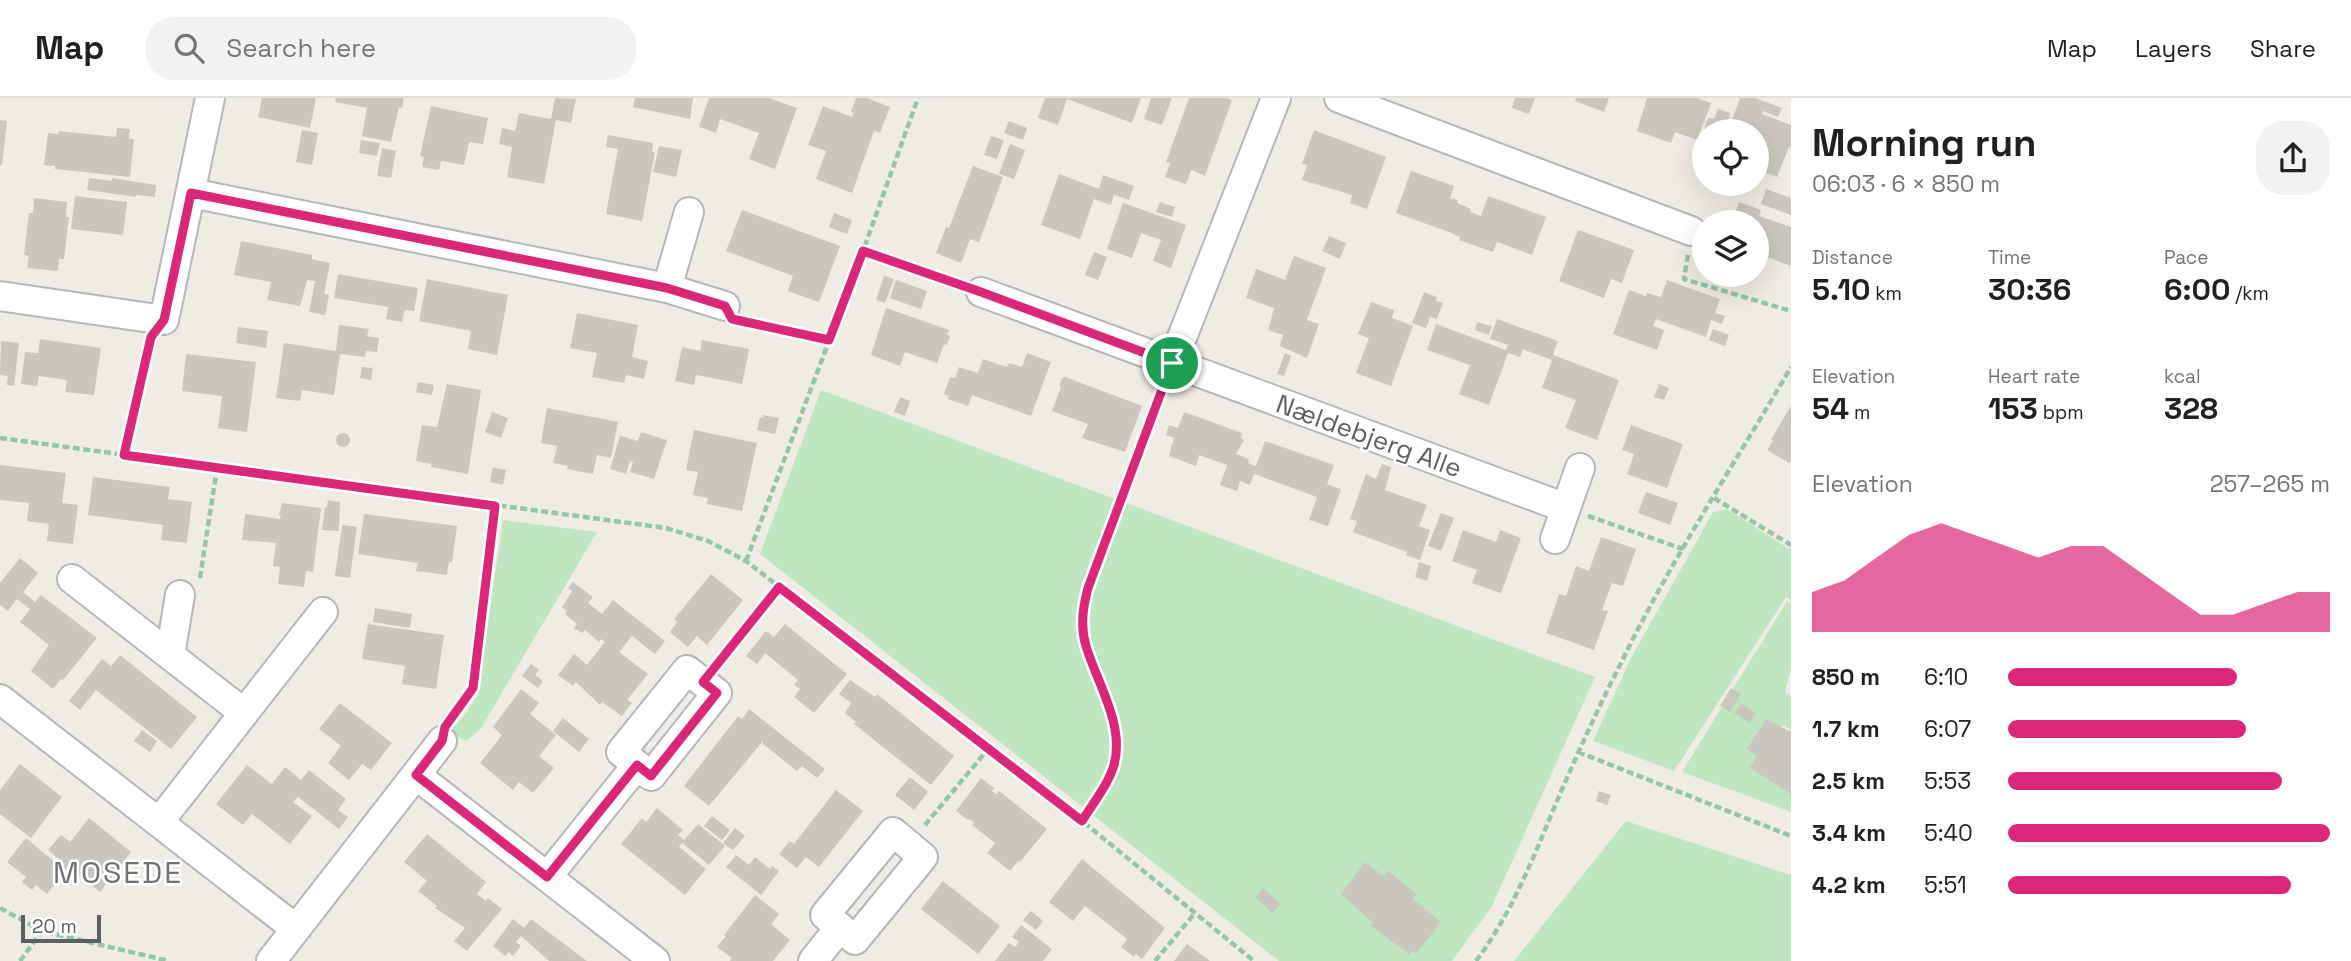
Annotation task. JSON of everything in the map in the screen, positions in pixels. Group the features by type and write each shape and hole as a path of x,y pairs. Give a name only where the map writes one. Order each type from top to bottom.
{"street":[{"path":"0,296 164,320 210,98"},
{"path":"1172,363 1276,98"},
{"path":"1339,98 1691,230"},
{"path":"191,193 667,288 725,306"},
{"path":"667,288 689,212"},
{"name":"Nældebjerg Alle","path":"981,292 1566,508"},
{"path":"1555,539 1580,468"},
{"path":"72,579 244,713"},
{"path":"170,655 180,595"},
{"path":"159,822 323,612"},
{"path":"687,670 717,693 651,776 637,765 621,752 687,670"},
{"path":"0,699 296,929"},
{"path":"271,961 442,741"},
{"path":"547,877 637,765"},
{"path":"416,775 654,961"},
{"path":"893,832 923,857 855,940 840,927 825,915 893,832"},
{"path":"813,961 840,927"}],"path":[{"path":"746,561 918,98"},
{"path":"1691,230 1684,279 1791,312"},
{"path":"863,251 981,292"},
{"path":"725,306 732,319 829,340"},
{"path":"124,455 151,337 164,320"},
{"path":"1082,821 1111,773 1116,740 1109,709 1085,644 1082,612 1088,588 1172,363"},
{"path":"1476,961 1494,937 1522,884 1578,752 1625,654 1791,367"},
{"path":"0,438 666,528 708,541 746,561 1082,821 1254,961"},
{"path":"180,595 198,586 217,468"},
{"path":"1714,498 1791,545"},
{"path":"442,741 445,727 473,688 495,506"},
{"path":"1566,508 1683,550"},
{"path":"703,682 779,587"},
{"path":"908,844 989,748"},
{"path":"1578,752 1791,836"},
{"path":"0,908 42,931 169,961"},
{"path":"1155,961 1195,913"},
{"path":"20,961 42,931"}],"green space":[{"path":"821,390 1595,677 1492,906 1452,961 1279,961 760,554"},
{"path":"1727,509 1791,550 1791,600 1786,597 1674,771 1593,741 1631,658 1713,512"},
{"path":"503,520 597,532 480,730 466,741 449,732 477,696"},
{"path":"1787,601 1791,603 1791,669 1785,692 1791,696 1791,730 1783,725 1756,767 1791,789 1791,812 1682,772"},
{"path":"1626,821 1791,875 1791,961 1514,961"}],"building":[{"path":"262,98 316,98 310,128 258,117"},
{"path":"336,98 404,98 402,108 399,107 391,142 362,136 367,108 335,102"},
{"path":"555,98 576,99 571,123 556,120 544,184 507,177 512,147 499,144 502,128 515,131 519,113 551,119"},
{"path":"635,98 693,98 690,119 633,107"},
{"path":"709,98 769,98 797,108 775,169 749,159 759,133 720,119 716,133 699,127"},
{"path":"856,98 867,98 890,107 880,133 874,131 852,193 816,179 826,151 808,145 823,106 852,117"},
{"path":"1045,98 1141,98 1132,123 1067,99 1058,125 1038,118"},
{"path":"1151,98 1172,98 1162,125 1144,119"},
{"path":"1189,98 1232,100 1205,176 1191,170 1186,184 1165,177 1170,163 1166,162"},
{"path":"1515,98 1535,98 1529,114 1512,108"},
{"path":"1576,98 1609,98 1604,112 1575,101"},
{"path":"1647,98 1697,98 1711,103 1705,119 1692,119 1692,138 1675,132 1671,143 1637,131"},
{"path":"1740,98 1755,98 1782,108 1778,117 1763,111 1762,114 1791,125 1791,147 1777,177 1769,174 1769,119 1732,119"},
{"path":"431,106 488,118 483,144 469,142 464,165 441,161 439,170 422,167 424,157 420,156"},
{"path":"1718,109 1730,113 1729,119 1714,119"},
{"path":"0,120 7,121 2,165 0,165"},
{"path":"1009,121 1027,128 1023,140 1004,133"},
{"path":"117,128 130,129 129,139 134,139 130,177 55,169 55,166 44,165 48,133 58,134 59,131 116,137"},
{"path":"302,130 318,133 312,165 296,162"},
{"path":"1314,130 1386,157 1367,209 1350,203 1352,195 1302,180 1307,165 1302,164"},
{"path":"608,135 653,143 652,152 655,152 642,221 606,214 618,149 606,147"},
{"path":"991,136 1004,140 997,159 984,155"},
{"path":"361,140 380,143 377,156 359,153"},
{"path":"1010,144 1025,150 1014,179 999,174"},
{"path":"659,146 682,150 676,177 653,172"},
{"path":"382,148 396,151 391,178 377,176"},
{"path":"973,166 1003,177 979,242 970,239 961,263 936,253 946,227 949,228"},
{"path":"1411,171 1454,186 1450,198 1458,200 1457,203 1481,216 1488,196 1546,217 1532,255 1497,242 1493,252 1459,240 1460,237 1449,232 1396,213"},
{"path":"1059,174 1099,189 1103,175 1134,186 1129,200 1114,195 1111,205 1094,199 1080,239 1041,225"},
{"path":"89,178 112,181 112,178 156,185 155,197 87,190"},
{"path":"1769,190 1791,198 1791,215 1761,204 1764,196 1769,196"},
{"path":"75,196 127,202 123,235 71,229"},
{"path":"34,198 67,202 66,217 69,217 64,259 59,259 58,271 27,268 29,256 24,255 29,213 33,213"},
{"path":"1160,202 1175,207 1172,217 1156,212"},
{"path":"1739,202 1761,210 1736,210"},
{"path":"1123,203 1186,225 1171,268 1153,261 1161,240 1141,233 1132,258 1107,249"},
{"path":"742,210 840,246 819,302 788,291 793,276 726,251"},
{"path":"834,213 852,220 847,234 829,227"},
{"path":"1769,219 1791,227 1791,266 1769,258"},
{"path":"1578,230 1634,250 1622,283 1611,279 1604,298 1559,281"},
{"path":"1329,236 1346,243 1340,259 1322,251"},
{"path":"241,241 312,255 312,259 330,263 324,294 329,295 325,315 309,312 315,281 307,280 300,306 267,300 271,282 234,275"},
{"path":"1094,252 1107,257 1098,280 1085,275"},
{"path":"1294,256 1326,268 1307,320 1319,324 1307,358 1280,346 1283,335 1268,330 1274,308 1246,298 1256,269 1285,280"},
{"path":"338,274 418,288 414,311 405,310 402,322 386,319 388,307 334,298"},
{"path":"884,276 894,279 885,303 876,300"},
{"path":"427,279 508,295 497,355 468,349 471,331 419,321"},
{"path":"896,280 927,291 921,309 890,298"},
{"path":"1667,280 1720,299 1715,313 1725,316 1722,324 1711,320 1706,337 1656,319 1653,326 1664,330 1657,350 1613,334 1629,290 1646,296 1647,293 1661,297"},
{"path":"1424,292 1437,297 1436,301 1443,303 1437,319 1430,317 1426,328 1412,323"},
{"path":"1371,302 1394,310 1392,318 1413,326 1391,386 1356,373 1369,338 1358,334"},
{"path":"886,308 949,330 947,345 944,344 937,363 905,352 900,366 871,355"},
{"path":"577,313 638,325 632,357 648,361 644,379 626,375 624,383 592,377 597,353 570,348"},
{"path":"1497,319 1558,341 1553,355 1619,380 1597,440 1565,428 1576,400 1542,388 1552,360 1523,349 1520,357 1508,353 1489,405 1459,394 1470,365 1427,350 1436,324 1506,350 1508,345 1490,339"},
{"path":"1477,322 1492,326 1489,335 1475,330"},
{"path":"339,325 369,329 367,336 379,338 377,352 366,351 365,357 340,354 334,395 302,390 300,401 276,398 284,343 336,351"},
{"path":"238,327 268,331 266,348 236,343"},
{"path":"1713,329 1729,335 1725,346 1709,340"},
{"path":"40,339 101,348 94,395 65,392 67,380 39,376 37,386 21,384 25,352 38,353"},
{"path":"702,340 749,349 742,384 696,375 694,385 675,381 682,347 700,351"},
{"path":"1,341 19,343 14,386 7,385 8,376 0,375"},
{"path":"1027,353 1051,362 1031,416 972,395 968,406 948,399 949,396 944,394 950,377 955,378 959,367 978,373 983,359 1007,367 1009,363 1022,367"},
{"path":"1285,353 1291,356 1284,376 1277,374"},
{"path":"186,354 256,362 247,432 218,428 222,396 182,391"},
{"path":"362,367 373,368 371,380 360,378"},
{"path":"1062,378 1142,406 1125,452 1082,438 1088,424 1052,411"},
{"path":"418,382 434,385 432,395 416,392"},
{"path":"447,384 481,390 468,474 431,467 431,464 416,461 422,425 437,427"},
{"path":"1659,384 1669,388 1664,400 1654,397"},
{"path":"900,397 910,401 905,416 894,412"},
{"path":"1791,406 1791,461 1789,463 1767,450"},
{"path":"547,408 618,422 611,458 597,455 593,474 553,463 557,446 541,443"},
{"path":"492,412 508,418 501,438 485,432"},
{"path":"1184,412 1242,433 1241,438 1244,440 1236,454 1249,459 1248,463 1256,466 1265,441 1334,465 1327,484 1341,489 1328,526 1309,520 1317,497 1254,474 1250,485 1240,481 1237,491 1220,485 1227,465 1199,455 1196,466 1169,456 1174,438 1166,435 1169,425 1178,428"},
{"path":"763,415 779,418 775,434 757,430"},
{"path":"1631,425 1683,444 1667,488 1627,474 1634,454 1622,450"},
{"path":"694,430 757,443 742,511 707,504 708,498 693,495 698,472 686,470"},
{"path":"641,432 667,440 654,479 630,472 633,462 630,461 626,474 610,469 620,436 638,441"},
{"path":"340,433 346,433 350,440 346,447 340,447 336,443 336,437"},
{"path":"1382,464 1391,467 1385,490 1427,505 1419,526 1430,530 1420,560 1406,555 1407,552 1353,532 1357,521 1350,519 1366,474 1376,479"},
{"path":"0,465 66,473 62,503 78,505 73,544 47,541 49,524 27,521 29,503 0,500"},
{"path":"493,467 506,470 503,485 490,482"},
{"path":"93,477 170,487 168,499 192,502 187,543 161,540 163,525 88,515"},
{"path":"1646,492 1678,503 1670,525 1638,513"},
{"path":"328,500 340,502 339,531 322,530"},
{"path":"282,503 321,508 313,572 306,571 304,587 278,584 280,567 273,566 276,543 242,540 245,514 280,519"},
{"path":"1441,513 1454,518 1441,551 1428,546"},
{"path":"364,514 457,526 452,562 449,562 447,575 416,571 418,563 358,554"},
{"path":"342,525 357,527 350,578 335,576"},
{"path":"1463,530 1496,542 1500,530 1521,538 1501,593 1472,583 1477,570 1452,561"},
{"path":"1601,537 1636,549 1623,586 1612,583 1602,610 1608,611 1594,650 1546,633 1559,594 1566,596 1576,566 1589,571"},
{"path":"20,558 38,573 23,592 35,602 41,595 97,638 53,689 31,671 49,645 20,622 30,609 17,599 8,611 0,605 0,583"},
{"path":"1419,562 1431,566 1427,581 1415,577"},
{"path":"711,574 743,600 707,645 697,636 688,647 670,632 677,622 674,619"},
{"path":"573,582 593,597 588,603 602,614 613,600 665,641 655,654 632,636 619,652 648,674 627,700 632,703 622,716 602,702 600,705 576,682 573,686 558,675 574,654 587,665 605,642 601,639 599,642 585,630 582,633 574,628 577,624 565,614 567,611 562,607 572,591 568,588"},
{"path":"375,608 412,614 410,628 373,622"},
{"path":"368,624 444,635 436,689 402,684 405,666 362,659"},
{"path":"785,624 847,674 814,713 794,697 800,689 794,685 798,680 765,653 757,664 746,656 766,631 774,637"},
{"path":"120,655 197,717 171,749 96,690 80,710 69,701 102,659 111,666"},
{"path":"531,664 539,670 535,675 543,681 538,688 522,676"},
{"path":"850,680 875,697 877,694 954,756 931,785 854,724 856,722 845,713 851,703 839,694"},
{"path":"1731,688 1741,694 1730,712 1720,706"},
{"path":"521,689 539,703 530,714 556,735 539,756 554,768 533,793 519,782 513,790 480,763 502,735 493,727"},
{"path":"340,703 392,743 371,770 362,764 349,780 328,763 341,746 319,729"},
{"path":"1741,703 1756,713 1750,723 1734,713"},
{"path":"749,709 825,769 817,778 802,766 797,771 763,744 763,741 709,806 684,786 738,716 742,719"},
{"path":"563,718 589,739 579,752 553,731"},
{"path":"1766,719 1791,732 1791,794 1750,768 1757,756 1747,749"},
{"path":"142,730 157,741 150,752 134,741"},
{"path":"20,764 62,797 31,838 0,814 0,790"},
{"path":"247,765 272,784 285,767 301,780 309,770 346,799 338,810 348,817 339,829 298,797 293,802 312,816 290,844 252,814 243,825 216,804"},
{"path":"910,777 928,792 914,810 895,795"},
{"path":"981,778 994,788 992,791 996,794 999,791 1047,829 1010,871 987,853 995,843 972,825 974,822 956,811"},
{"path":"836,790 863,811 819,867 806,857 797,868 779,854 790,841 794,844"},
{"path":"1599,791 1611,795 1607,805 1596,801"},
{"path":"657,808 683,830 678,835 684,840 698,824 725,846 709,865 682,843 679,847 706,869 685,895 621,844 642,818 646,822"},
{"path":"712,816 730,830 722,840 704,826"},
{"path":"89,818 131,852 100,892 68,867 47,894 36,885 32,890 22,882 26,877 7,862 26,838 56,863 59,859 48,850 61,835 70,842"},
{"path":"735,828 745,836 733,850 723,843"},
{"path":"427,834 486,882 477,894 486,901 488,898 502,909 467,951 454,941 465,928 435,908 437,906 418,891 427,881 404,862"},
{"path":"736,855 749,865 755,857 770,869 772,866 779,871 761,895 726,867"},
{"path":"1082,859 1165,928 1142,959 1136,954 1134,957 1121,947 1127,939 1085,906 1073,921 1049,902"},
{"path":"1365,862 1384,876 1388,871 1417,894 1413,899 1441,922 1416,954 1412,951 1410,955 1371,926 1373,923 1341,894"},
{"path":"943,881 1000,926 978,954 921,909"},
{"path":"1263,888 1281,904 1272,913 1255,897"},
{"path":"755,895 779,914 771,924 790,940 773,961 730,961 732,958 717,947"},
{"path":"1031,911 1043,921 1036,930 1023,920"},
{"path":"513,919 524,928 531,919 587,961 549,961 521,936 516,942 521,946 513,956 509,952 505,956 493,946"},
{"path":"1021,925 1052,949 1043,961 995,961 1009,943 1015,947 1019,942 1012,937"},
{"path":"1187,944 1210,961 1174,961"}],"district":[{"name":"MOSEDE","path":"118,873"}],"route":[{"path":"191,193 667,288 725,306 732,319 829,340 863,251 1172,363 1088,588 1082,612 1085,644 1109,709 1116,740 1114,764 1107,782 1082,821 779,587 703,682 717,693 651,776 637,765 547,877 416,775 442,741 445,727 473,688 495,506 124,455 151,337 164,320 191,193"}]}
